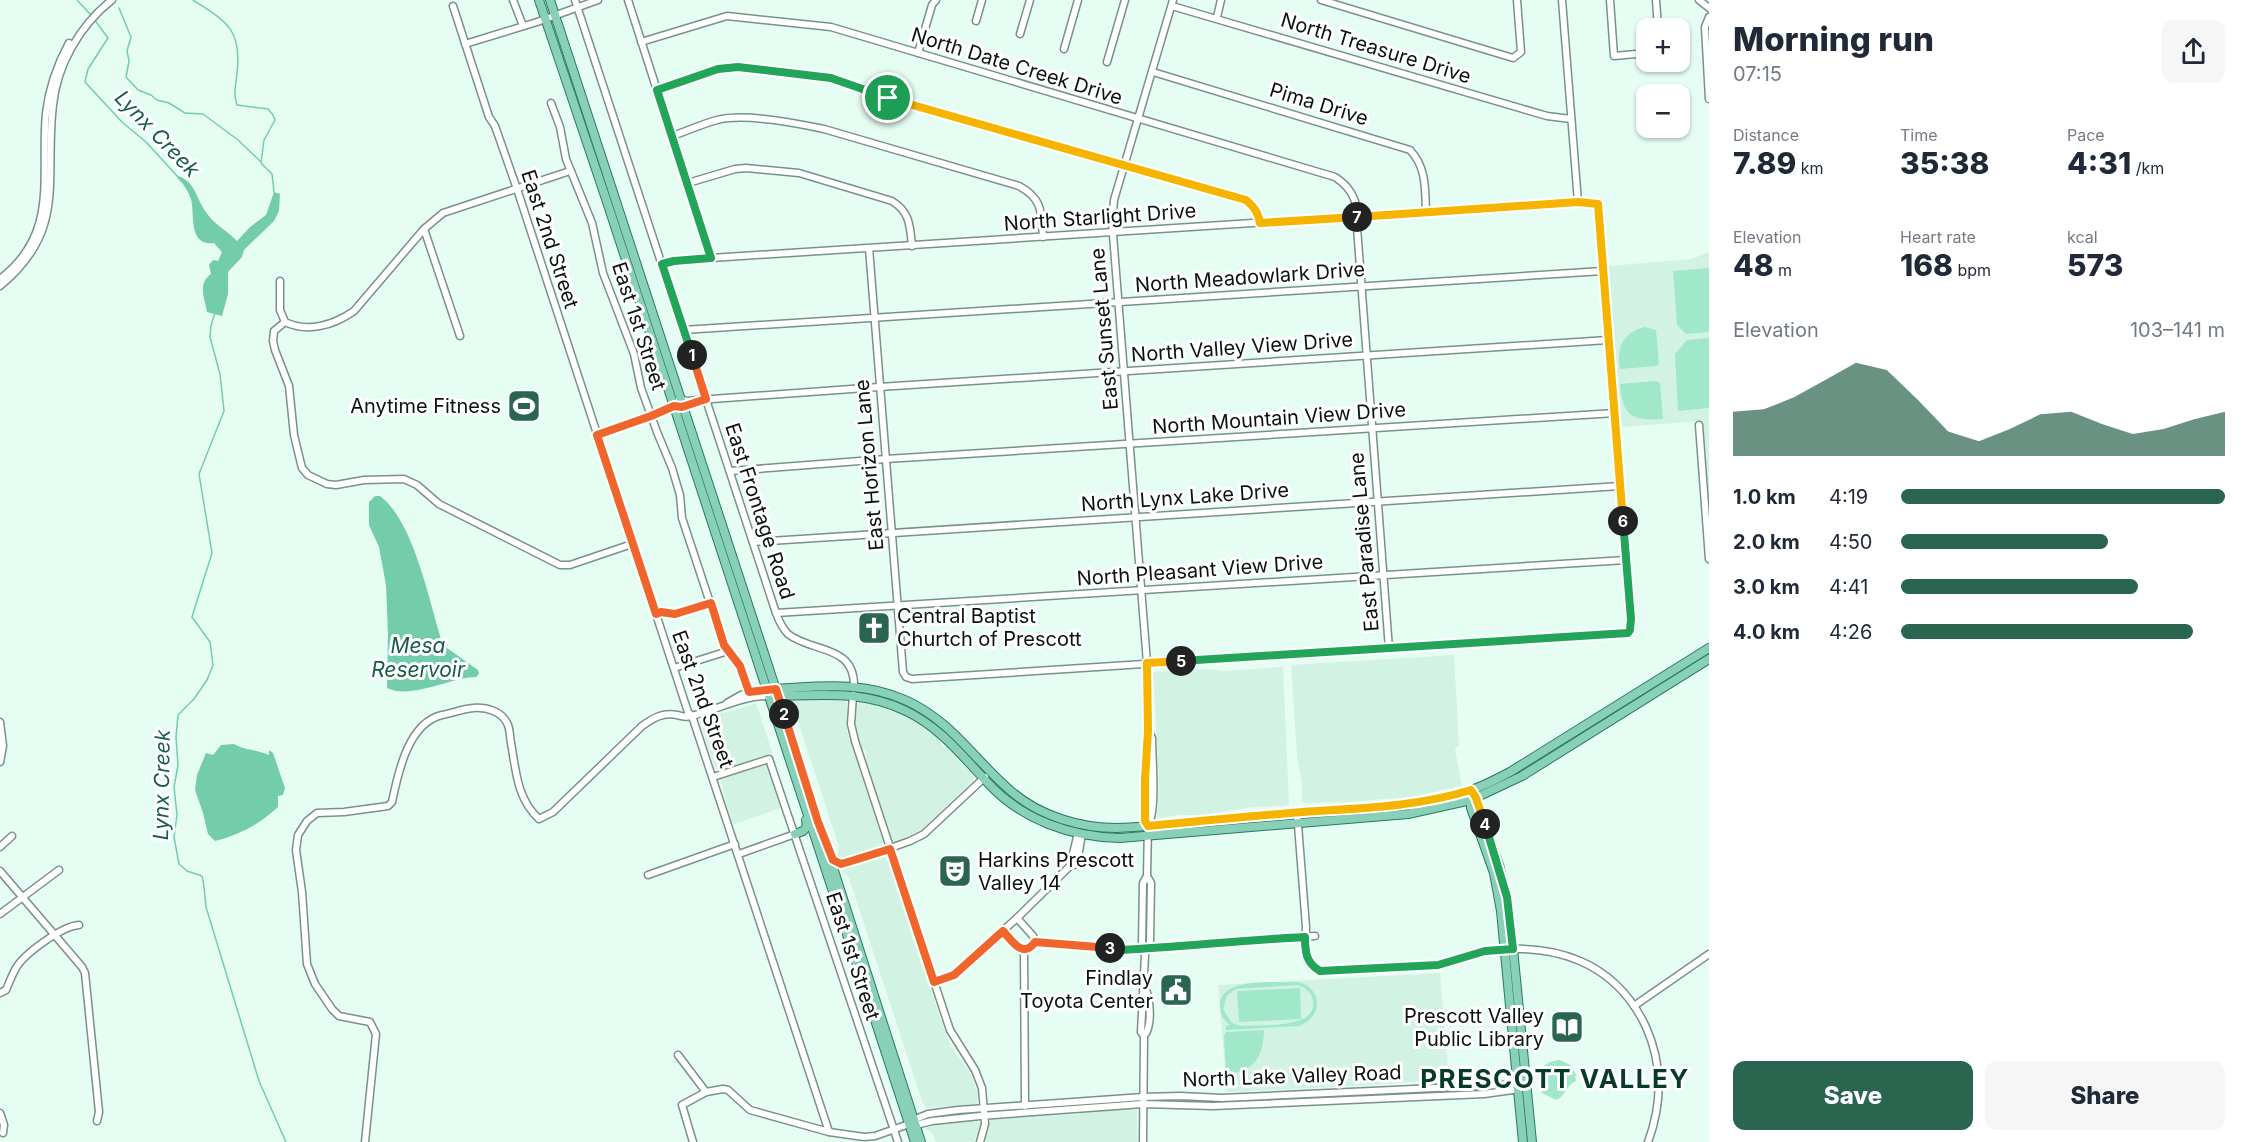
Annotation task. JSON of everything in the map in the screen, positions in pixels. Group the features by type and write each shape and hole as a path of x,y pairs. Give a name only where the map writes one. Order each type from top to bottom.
{"main road":[{"path":"539,0 777,692 913,1123 915,1142"},
{"path":"550,0 680,399 678,420 767,693 921,1142"},
{"path":"777,692 828,694 834,691 853,691 885,694 905,700 939,720 952,731 991,772 1024,801 1054,816 1096,827 1117,828 1404,805 1471,790 1520,766 1709,648"},
{"path":"767,693 835,685 897,707 923,720 946,738 1010,803 1024,812 1054,827 1080,834 1108,837 1148,836 1408,814 1474,799 1522,776 1709,659"},
{"path":"792,766 794,782 807,823 804,831 795,834"},
{"path":"1471,790 1509,909 1509,949 1521,1087 1523,1142"},
{"path":"1521,1087 1532,1142"}],"street":[{"path":"0,279 22,256 42,216 46,185 46,115 51,85 64,52 105,3 112,0"},
{"path":"513,0 523,26"},
{"name":"East Frontage Road","path":"575,0 776,613 787,633 842,657 852,670 853,691"},
{"path":"465,44 598,0"},
{"path":"628,0 711,258"},
{"path":"918,53 932,5 936,0"},
{"path":"976,21 982,0"},
{"path":"1020,34 1030,0"},
{"path":"1064,49 1078,0"},
{"path":"1107,62 1125,0"},
{"path":"1216,17 1221,0"},
{"path":"1321,0 1514,58 1521,52 1517,0"},
{"path":"1147,663 1628,633 1630,630 1631,619 1598,204 1578,202 1562,0"},
{"path":"1610,0 1614,56 1636,54"},
{"path":"1656,0 1657,18"},
{"path":"1699,0 1709,8"},
{"name":"North Treasure Drive","path":"1173,3 1547,116 1571,119"},
{"name":"East Sunset Lane","path":"1143,1142 1144,1036 1148,1032 1149,1005 1149,995 1145,987 1145,949 1150,943 1151,883 1147,876 1148,826 1152,819 1152,738 1148,731 1147,663 1112,232 1114,200 1173,3"},
{"name":"East 2nd Street","path":"453,6 489,117 495,126 517,189 688,712 692,716 739,854 829,1132"},
{"name":"North Date Creek Drive","path":"641,42 727,16 831,27 1335,177 1352,193 1356,217"},
{"path":"1709,17 1705,27 1709,99"},
{"path":"0,286 27,258 44,228 51,189 53,104 67,58 84,26"},
{"path":"657,90 718,69 738,67 831,78 888,98 1246,200 1259,215 1260,223"},
{"name":"Pima Drive","path":"1153,72 1410,150 1420,162 1423,171 1426,213"},
{"name":"East 1st Street","path":"551,103 560,127 570,171 592,224 603,273 634,354 641,388 672,468 680,495 682,518 724,645 740,666 749,692"},
{"path":"672,136 717,120 737,117 803,124 824,129 1019,186 1029,191 1039,205 1043,237"},
{"path":"688,183 746,168 813,177 892,201 900,206 909,220 912,246"},
{"path":"280,281 280,310 285,322 303,328 341,320 354,311 424,229 443,213 570,171"},
{"name":"North Starlight Drive","path":"662,264 711,258 1578,202"},
{"name":"East Paradise Lane","path":"1356,217 1389,649"},
{"path":"424,229 460,336"},
{"name":"East Horizon Lane","path":"869,248 897,606 903,672 906,677 1147,663"},
{"name":"North Meadowlark Drive","path":"683,330 1603,271"},
{"path":"285,322 274,331 273,341 289,386 294,435 302,468 308,475 336,486 363,480 404,478 439,504 560,565 570,565 633,544"},
{"name":"North Valley View Drive","path":"680,399 685,401 1608,340"},
{"name":"North Valley View Drive","path":"597,435 698,400"},
{"path":"653,416 672,413 678,420"},
{"name":"North Mountain View Drive","path":"730,471 1615,413"},
{"path":"1699,425 1709,559"},
{"name":"North Lynx Lake Drive","path":"753,542 1620,486"},
{"name":"North Pleasant View Drive","path":"776,613 1626,560"},
{"path":"656,614 661,612 675,614 711,603"},
{"path":"674,668 728,651"},
{"path":"853,691 851,724 855,741 950,1030 978,1077 984,1112 984,1132 980,1142"},
{"path":"727,703 749,692 767,693"},
{"path":"365,1142 376,1034 370,1022 339,1016 332,1009 315,984 307,964 302,892 296,850 298,835 308,821 317,813 388,806 392,802 402,755 425,722 436,716 473,708 489,709 498,713 507,724 521,795 539,819 553,812 652,719 668,714 692,716 727,703 767,693"},
{"path":"0,722 0,762"},
{"name":"East 1st Street","path":"713,777 770,759 898,1142"},
{"path":"818,822 833,860 841,864 848,862 890,849 924,834 991,772"},
{"path":"1297,812 1307,960 1312,966 1320,971 1438,965 1485,951 1509,949 1551,951 1585,963 1608,978 1634,1006 1651,1039 1658,1067 1658,1109 1648,1142"},
{"path":"739,854 795,834"},
{"path":"934,982 954,975 1070,866 1080,834"},
{"path":"0,847 12,836"},
{"path":"648,875 735,844"},
{"path":"848,862 839,869 838,873 851,915 856,944"},
{"path":"0,915 21,896 59,870"},
{"path":"0,871 82,967 87,979 99,1112 97,1121"},
{"path":"1017,918 1033,936 1035,942"},
{"path":"1,993 6,990 17,966 54,934 73,925 79,925"},
{"path":"1003,931 1019,949 1029,949 1035,942"},
{"path":"1035,942 1121,950 1315,936"},
{"path":"1024,950 1025,1106"},
{"path":"1634,1006 1709,954"},
{"path":"678,1055 706,1092 682,1105 693,1142"},
{"name":"North Lake Valley Road","path":"706,1092 728,1090 750,1110 829,1132 864,1137 875,1136 913,1123 935,1112 984,1112 1143,1101 1180,1096 1222,1098 1521,1087"},
{"name":"North Lake Valley Road","path":"984,1112 1025,1106 1143,1101"},
{"path":"0,1113 4,1125 3,1133"}],"shaded area":[{"path":"1709,252 1709,503 1702,421 1622,427 1608,266 1692,259"},
{"path":"1709,268 1709,332 1686,334 1677,325 1673,271"},
{"path":"1645,327 1656,330 1659,364 1620,369 1619,354 1623,342 1631,333"},
{"path":"1709,338 1709,408 1678,411 1675,354 1687,340"},
{"path":"1656,381 1660,383 1663,419 1644,419 1631,415 1623,404 1620,384"},
{"path":"1454,655 1459,745 1455,749 1462,786 1410,797 1348,802 1305,803 1302,801 1291,665"},
{"path":"1283,667 1289,804 1159,818 1157,814 1159,782 1153,672"},
{"path":"828,698 847,700 847,731 883,842 882,846 840,859 837,859 839,847 792,703 793,700"},
{"path":"860,702 883,706 885,710 897,711 910,718 936,736 943,746 946,746 973,775 973,781 922,829 896,842 892,840 866,762 866,751 862,748 858,738 855,705"},
{"path":"756,703 776,764 769,766 783,807 732,825 718,770 715,768 700,721 705,716"},
{"path":"883,855 887,857 951,1046 970,1073 978,1094 977,1104 926,1108 922,1101 849,878 841,871"},
{"path":"1440,973 1449,1079 1373,1085 1227,1091 1218,985"},
{"path":"1298,982 1306,985 1316,996 1316,1010 1307,1022 1299,1026 1226,1030 1226,1026 1230,1025 1222,1017 1220,1005 1229,989 1252,983","holes":["1297,985 1310,993 1313,1001 1312,1010 1306,1017 1297,1021 1286,1024 1241,1026 1232,1023 1223,1009 1227,995 1236,989"]},
{"path":"1300,988 1301,1019 1239,1022 1237,991"},
{"path":"1264,1030 1262,1048 1251,1066 1226,1075 1224,1036 1226,1032"},
{"path":"1560,1060 1570,1065 1577,1076 1575,1076 1576,1081 1556,1100 1542,1093 1538,1079 1545,1065"},
{"path":"1111,1109 1137,1110 1137,1142 985,1142 989,1122 993,1118 1079,1114"},
{"path":"976,1120 980,1124 974,1142 936,1142 933,1134 925,1128 929,1125"}],"water":[{"path":"178,176 189,182 209,216 237,241 266,215 274,192 280,194 279,211 274,221 244,250 242,257 228,272 228,294 222,316 207,312 203,287 211,274 209,265 213,260 218,261 222,252 214,243 206,243 196,235 191,199"},
{"name":"Mesa Reservoir","path":"375,496 380,496 392,507 411,542 441,639 447,648 478,670 479,674 476,677 419,690 396,691 387,688 386,585 379,547 369,525 369,502"},
{"path":"234,744 269,755 269,750 273,753 285,788 283,795 278,796 278,807 264,819 241,832 215,841 208,834 195,790 197,775 206,753 213,755 221,745"}],"waterway":[{"name":"Lynx Creek","path":"77,0 91,15"},
{"path":"193,0 223,21 234,36 238,58 235,93 237,105 268,109 273,115 275,120 264,140 261,163 272,174 274,192"},
{"path":"119,8 131,37 127,51 129,61 126,77 138,90 157,100 169,103 185,113 203,114 238,140 260,161"},
{"name":"Lynx Creek","path":"94,19 108,38 88,69 85,82 179,178"},
{"name":"Lynx Creek","path":"215,312 210,337 220,374 224,411 199,474 212,553 192,617 210,642 213,665 207,680 194,699 178,715 176,737 178,765 174,787 177,815 174,837 179,864 187,871 202,876 206,907 259,1081 286,1142"}],"place":[{"name":"Anytime Fitness","path":"524,406"},
{"name":"Central Baptist Churtch of Prescott","path":"874,628"},
{"name":"Harkins Prescott Valley 14","path":"955,871"},
{"name":"Findlay Toyota Center","path":"1176,990"},
{"name":"Prescott Valley Public Library","path":"1567,1027"}],"district":[{"name":"PRESCOTT VALLEY","path":"1555,1079"}],"route":[{"path":"738,67 831,78 888,98 1246,200 1259,215 1260,223 1578,202 1598,204 1631,619 1628,633 1147,663 1148,731 1145,821 1148,826 1393,806 1424,802 1471,790 1476,798 1501,871 1509,909 1513,949 1485,951 1448,964 1320,971 1307,960 1305,937 1121,950 1035,942 1029,949 1024,950 1019,949 1003,931 954,975 934,982 890,849 841,864 833,860 818,822 776,689 749,692 740,666 724,645 711,603 670,615 661,612 656,614 597,435 674,406 682,407 706,399 662,264 711,258 657,90 718,69 738,67"}]}
